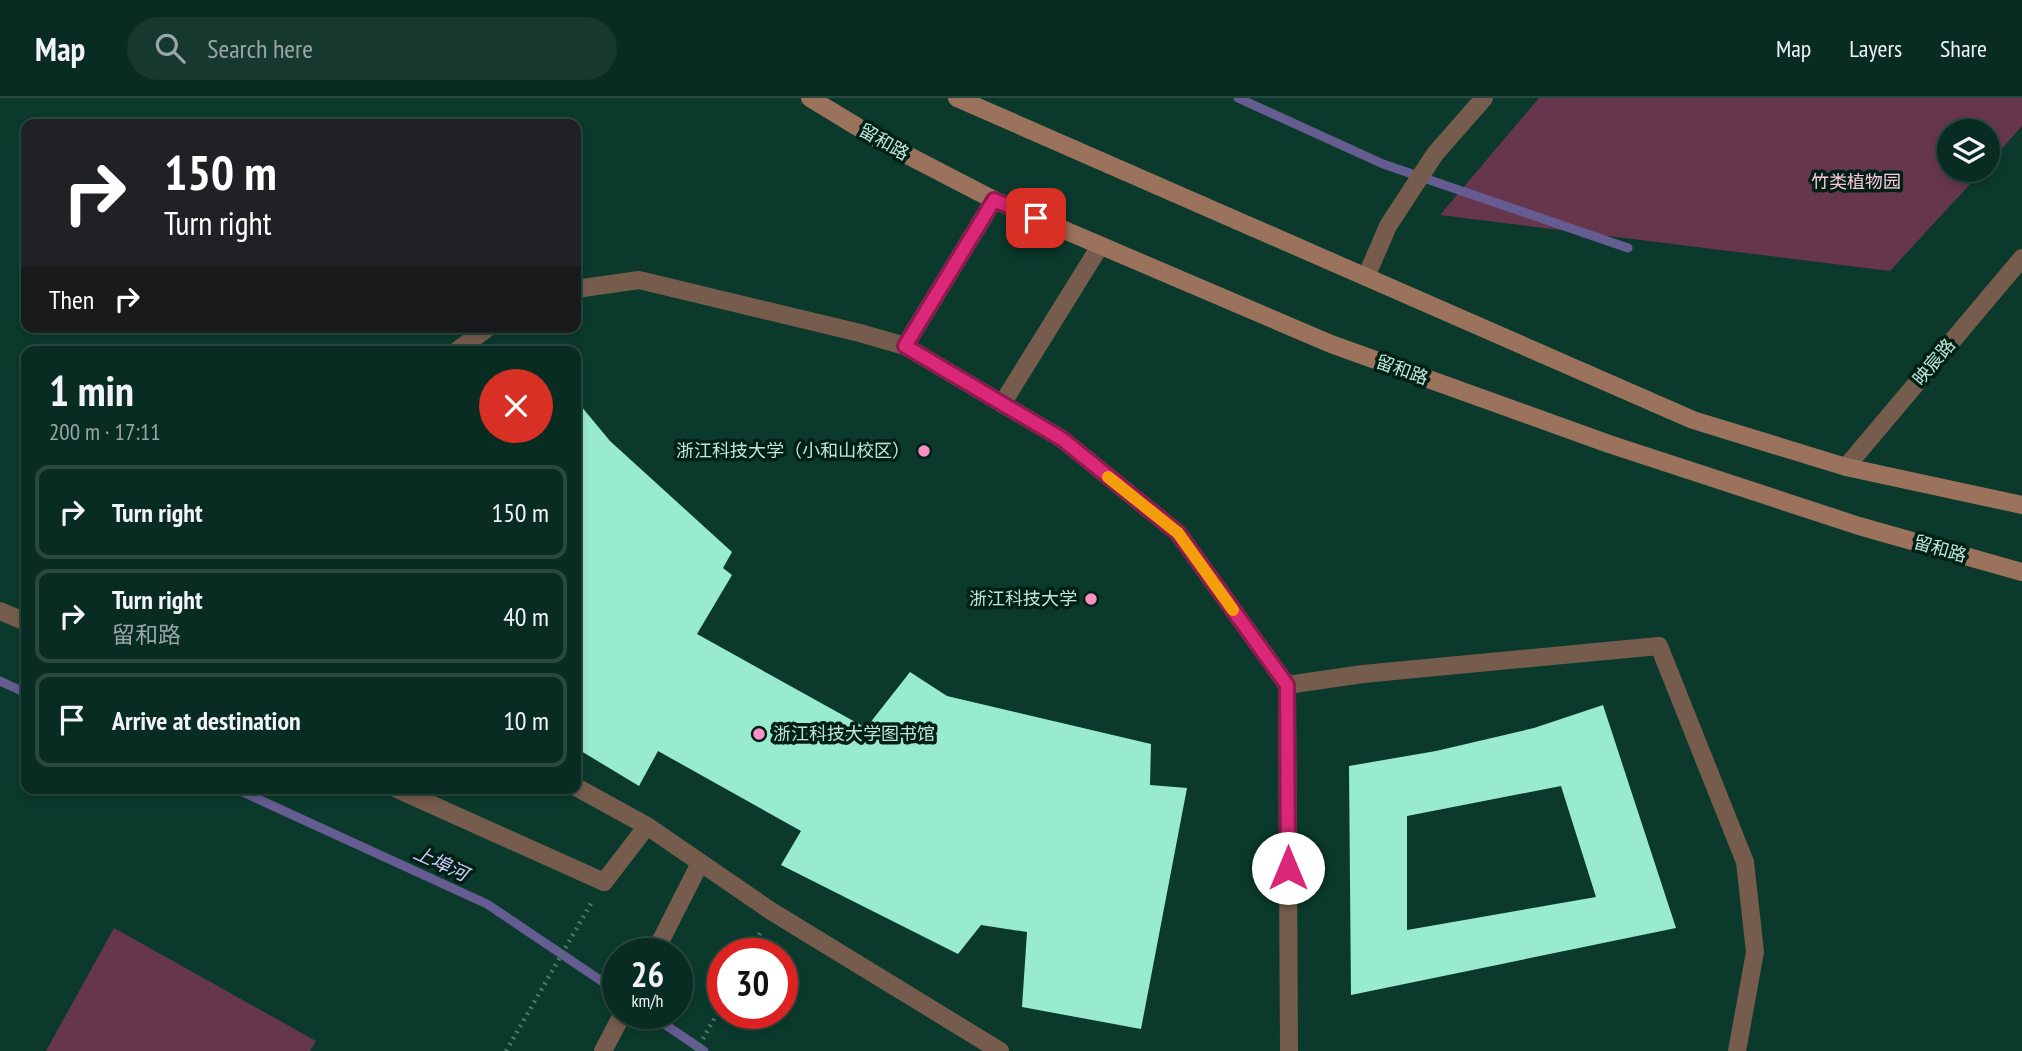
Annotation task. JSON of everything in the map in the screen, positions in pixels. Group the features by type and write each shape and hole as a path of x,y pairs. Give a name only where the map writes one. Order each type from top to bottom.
{"main road":[{"name":"留和路","path":"810,98 884,143 994,200 1331,344 1609,444 1859,526 2022,572"},
{"path":"964,100 1693,420 1846,467 2022,505"}],"street":[{"path":"1367,277 1388,226 1435,154 1484,98"},
{"path":"905,346 994,200"},
{"path":"1002,404 1100,246"},
{"name":"映宸路","path":"1846,467 2022,258"},
{"path":"581,288 639,280 905,346 1062,439 1178,533 1287,685 1289,1051"},
{"path":"463,346 481,333"},
{"path":"0,611 21,620"},
{"path":"1287,685 1363,674 1659,646 1745,862 1755,952 1737,1051"},
{"path":"581,790 647,827 771,911 1000,1051"},
{"path":"408,794 604,882 647,827"},
{"path":"662,938 699,863"},
{"path":"603,1051 614,1029"}],"path":[{"path":"506,1051 604,882"},
{"path":"696,1051 708,1029"}],"green space":[{"name":"竹类植物园","path":"1539,98 2022,98 2022,126 2000,151 2000,119 1937,119 1937,182 1972,182 1890,271 1440,215"},
{"path":"114,928 316,1041 310,1051 46,1051"}],"building":[{"path":"581,406 610,441 732,552 723,568 732,575 697,634 866,728 910,672 947,696 1151,744 1150,785 1187,788 1141,1029 1022,1007 1027,932 981,925 958,954 781,865 801,831 658,751 639,786 581,751"},
{"path":"1603,705 1676,928 1351,995 1349,766 1436,751 1534,728","holes":["1561,786 1596,897 1407,930 1407,816"]}],"waterway":[{"path":"1238,98 1383,164 1628,248"},
{"name":"上埠河","path":"0,681 21,691"},
{"name":"上埠河","path":"247,794 487,904 602,981"},
{"name":"上埠河","path":"672,1029 704,1051"}],"slow traffic":[{"path":"1108,477 1178,533 1233,610"}],"place":[{"name":"浙江科技大学（小和山校区）","path":"924,451"},
{"name":"浙江科技大学","path":"1091,599"},
{"name":"浙江科技大学图书馆","path":"759,734"}],"route":[{"path":"1036,218 994,200 905,346 1062,439 1178,533 1287,685 1288,868"}]}
